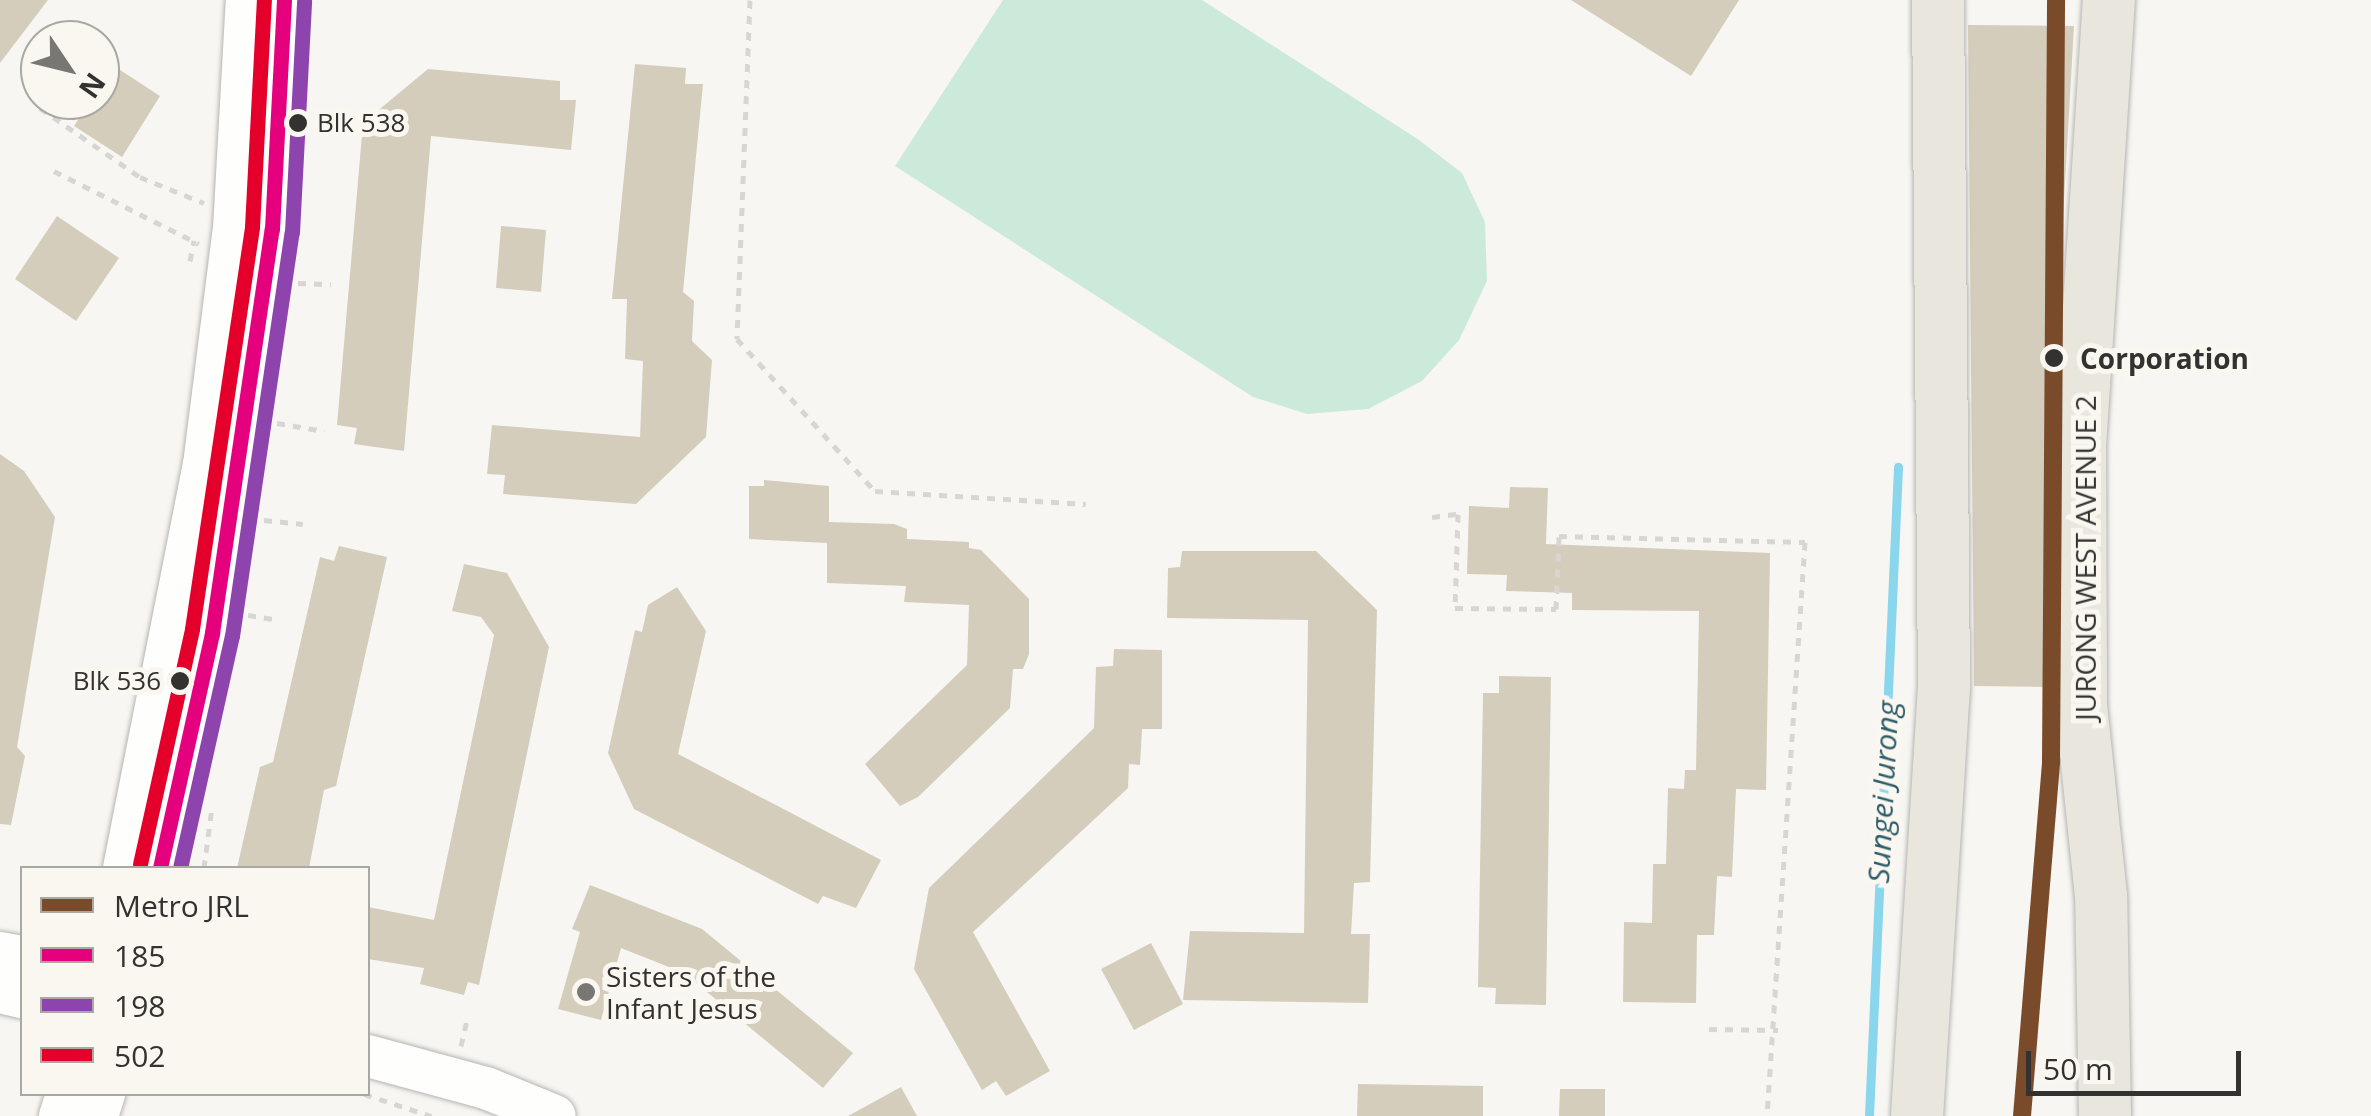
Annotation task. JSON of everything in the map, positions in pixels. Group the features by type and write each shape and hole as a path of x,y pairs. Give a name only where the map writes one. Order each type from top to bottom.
{"main road":[{"path":"1917,1116 1944,685 1938,0"},
{"name":"JURONG WEST AVENUE 2","path":"2105,1116 2101,896 2081,705 2080,448 2109,0"}],"street":[{"path":"124,866 204,465 220,234 247,0"},
{"path":"160,866 212,633 272,229 284,0"},
{"path":"370,1057 555,1116"}],"path":[{"path":"750,0 737,339 875,491 1086,504"},
{"path":"57,120 140,177 183,197 220,234"},
{"path":"54,171 220,234"},
{"path":"190,261 220,234"},
{"path":"285,282 331,284"},
{"path":"269,422 324,431"},
{"path":"1432,517 1458,514 1455,608 1556,608 1559,536 1805,542 1778,1030 1768,1116"},
{"path":"256,519 304,524"},
{"path":"458,1059 468,1019"},
{"path":"1710,1029 1778,1030"},
{"path":"367,1096 432,1116"}],"green space":[{"path":"1003,0 1202,0 1419,140 1462,173 1485,222 1487,281 1459,340 1422,381 1368,409 1307,414 1253,397 895,166"}],"building":[{"path":"0,0 48,0 33,20 20,20 20,37 0,63"},
{"path":"1571,0 1739,0 1691,76"},
{"path":"1968,25 2074,26 2050,445 2051,687 1974,686"},
{"path":"635,64 686,68 685,84 703,84 683,292 694,301 692,341 712,360 706,437 636,504 503,494 505,475 487,474 492,425 640,437 643,361 625,359 627,299 612,299"},
{"path":"428,69 560,81 560,100 576,100 571,150 431,136 404,451 354,444 357,428 337,425 363,123"},
{"path":"120,70 160,96 122,157 74,126 78,120 120,120"},
{"path":"57,216 119,258 76,321 15,279"},
{"path":"501,226 546,230 541,292 496,288"},
{"path":"0,454 24,471 55,517 17,747 25,756 11,825 0,824"},
{"path":"764,480 829,486 829,522 894,524 907,529 907,539 969,542 969,548 981,550 1029,599 1029,654 1023,669 1013,669 1010,708 918,797 900,806 865,764 967,665 969,605 904,602 906,586 827,583 827,543 749,539 749,486 764,486"},
{"path":"1510,487 1548,488 1546,544 1770,553 1766,790 1736,789 1732,877 1717,876 1714,935 1697,935 1696,1003 1623,1002 1624,922 1652,923 1653,864 1666,864 1668,788 1684,789 1685,770 1696,770 1699,611 1572,610 1572,593 1506,591 1507,575 1467,574 1469,506 1509,508"},
{"path":"339,546 387,557 336,786 324,790 309,866 237,866 260,767 273,762 320,557 334,561"},
{"path":"1182,551 1316,551 1377,610 1370,882 1354,883 1351,934 1370,934 1368,1003 1183,1000 1190,931 1304,933 1308,620 1167,618 1168,568 1180,567"},
{"path":"464,564 507,573 549,647 479,985 468,982 464,995 420,984 424,968 370,959 370,907 434,920 494,635 481,617 452,611"},
{"path":"677,587 706,631 678,754 881,860 856,908 823,896 818,904 634,809 608,753 635,630 642,632 648,605"},
{"path":"1114,649 1162,650 1162,729 1142,729 1140,765 1129,764 1128,788 973,932 1050,1071 1006,1096 996,1081 982,1090 914,969 929,888 1094,728 1096,667 1113,666"},
{"path":"1499,676 1551,677 1546,1005 1495,1004 1496,988 1478,987 1483,693 1499,693"},
{"path":"590,885 702,929 853,1053 823,1088 684,973 621,948 601,1020 558,1009 580,932 572,929"},
{"path":"1151,943 1183,1004 1134,1030 1101,969"},
{"path":"1358,1084 1483,1086 1483,1116 1357,1116"},
{"path":"901,1087 917,1116 848,1116"},
{"path":"1560,1089 1605,1089 1605,1116 1559,1116"}],"waterway":[{"name":"Sungei Jurong","path":"1869,1116 1898,467"}],"metro line":[{"name":"JRL","path":"2022,1116 2051,761 2056,0"}],"transit line":[{"name":"502","path":"140,864 192,629 252,227 264,0"},
{"name":"185","path":"160,866 212,633 272,229 284,0"},
{"name":"198","path":"180,866 232,636 292,232 304,1"}],"place":[{"name":"Blk 538","path":"298,123"},
{"name":"Corporation","path":"2054,358"},
{"name":"Blk 536","path":"180,681"},
{"name":"Sisters of the Infant Jesus","path":"586,992"}]}
